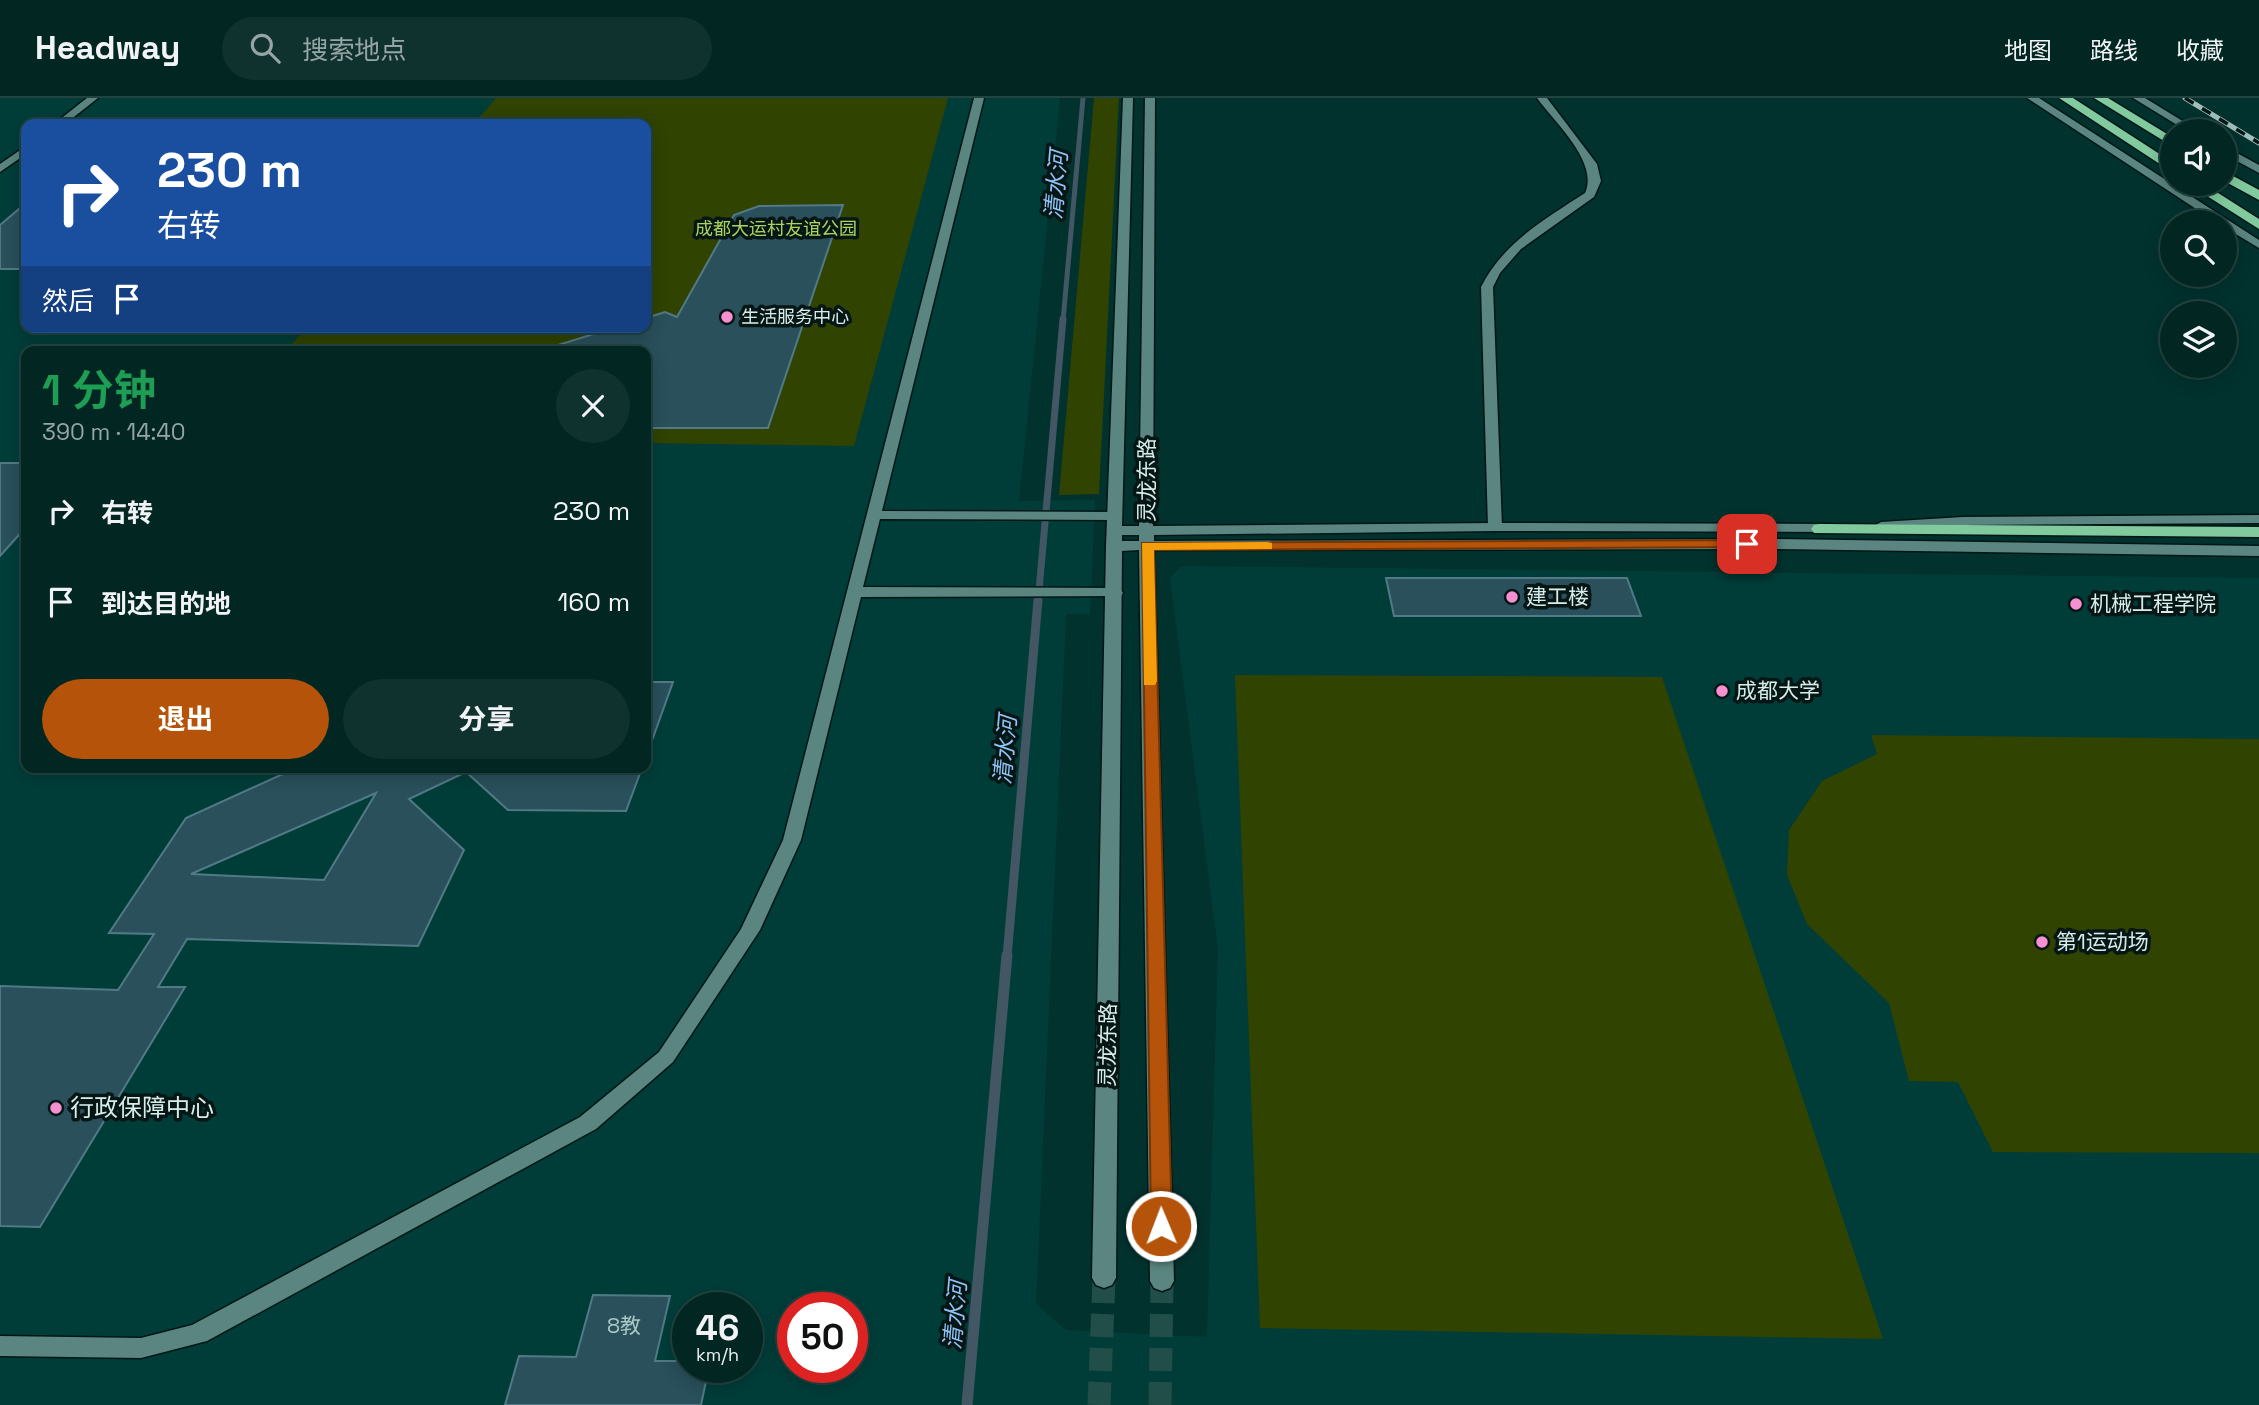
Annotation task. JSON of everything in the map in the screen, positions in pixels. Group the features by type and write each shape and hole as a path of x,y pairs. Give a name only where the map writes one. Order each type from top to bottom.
{"highway":[{"path":"2065,98 2160,160"},
{"path":"2099,98 2160,135"},
{"path":"2237,183 2259,196"},
{"path":"2214,196 2259,225"},
{"path":"1819,529 2259,532"}],"street":[{"path":"66,119 93,98"},
{"path":"0,1346 141,1348 198,1334 587,1123 666,1057 750,930 792,840 979,98"},
{"name":"灵龙东路","path":"1104,1278 1115,531 1128,98"},
{"name":"灵龙东路","path":"1150,98 1147,538 1163,1281"},
{"path":"1495,527 1487,287 1493,271 1504,257 1590,195 1596,181 1592,164 1542,98"},
{"path":"2032,98 2259,245"},
{"path":"2138,98 2174,119"},
{"path":"0,169 21,153"},
{"path":"2237,157 2259,170"},
{"path":"873,515 1081,516 1115,531 1147,538 2259,551"},
{"path":"1147,538 1495,527 1819,529 1963,522 2259,519"},
{"path":"854,592 1115,593"}],"shaded area":[{"name":"成都大学","path":"0,98 1060,98 1019,501 1095,500 1090,614 1066,614 1036,1304 1066,1330 1207,1337 1218,949 1170,578 1181,566 2259,578 2259,1405 0,1405"}],"green space":[{"name":"成都大运村友谊公园","path":"496,98 948,98 854,446 651,443 651,346 290,346 301,333 651,333 651,119 478,119"},
{"path":"1094,98 1119,98 1099,494 1059,495"},
{"path":"1235,675 1662,677 1883,1339 1260,1328"},
{"name":"第1运动场","path":"1871,735 2259,739 2259,1153 1993,1152 1958,1082 1909,1081 1889,1003 1807,924 1787,875 1789,830 1822,781 1877,754"}],"building":[{"name":"生活服务中心","path":"843,205 768,428 651,428 651,346 555,346 597,333 651,333 651,316 665,312 677,317 734,215 759,206"},
{"path":"21,207 21,269 0,269 0,225"},
{"path":"0,463 21,463 21,533 0,556"},
{"name":"建工楼","path":"1386,578 1627,578 1641,616 1394,616"},
{"path":"651,682 673,682 651,743"},
{"name":"行政保障中心","path":"285,773 464,773 409,799 464,850 418,946 187,939 158,987 185,987 40,1227 0,1226 0,986 118,990 154,934 109,933 186,818","holes":["376,793 324,880 191,874"]},
{"name":"行政保障中心","path":"467,773 640,773 626,811 508,810"},
{"path":"593,1295 670,1296 655,1361 672,1361 672,1383 706,1383 701,1405 505,1405 519,1356 576,1357"}],"waterway":[{"name":"清水河","path":"1063,321 1083,98"},
{"name":"清水河","path":"1038,602 1063,319"},
{"name":"清水河","path":"1007,957 1038,600"},
{"name":"清水河","path":"967,1405 1007,955"}],"tunnel":[{"path":"1099,1405 1104,1278"},
{"path":"1160,1405 1162,1281"}],"railway":[{"path":"2185,98 2259,143"}],"slow traffic":[{"path":"1150,681 1147,546 1267,546"}],"place":[{"name":"生活服务中心","path":"727,317"},
{"name":"建工楼","path":"1512,597"},
{"name":"机械工程学院","path":"2076,604"},
{"name":"成都大学","path":"1722,691"},
{"name":"第1运动场","path":"2042,942"},
{"name":"行政保障中心","path":"56,1108"}],"route":[{"path":"1161,1226 1147,546 1747,544"}]}
